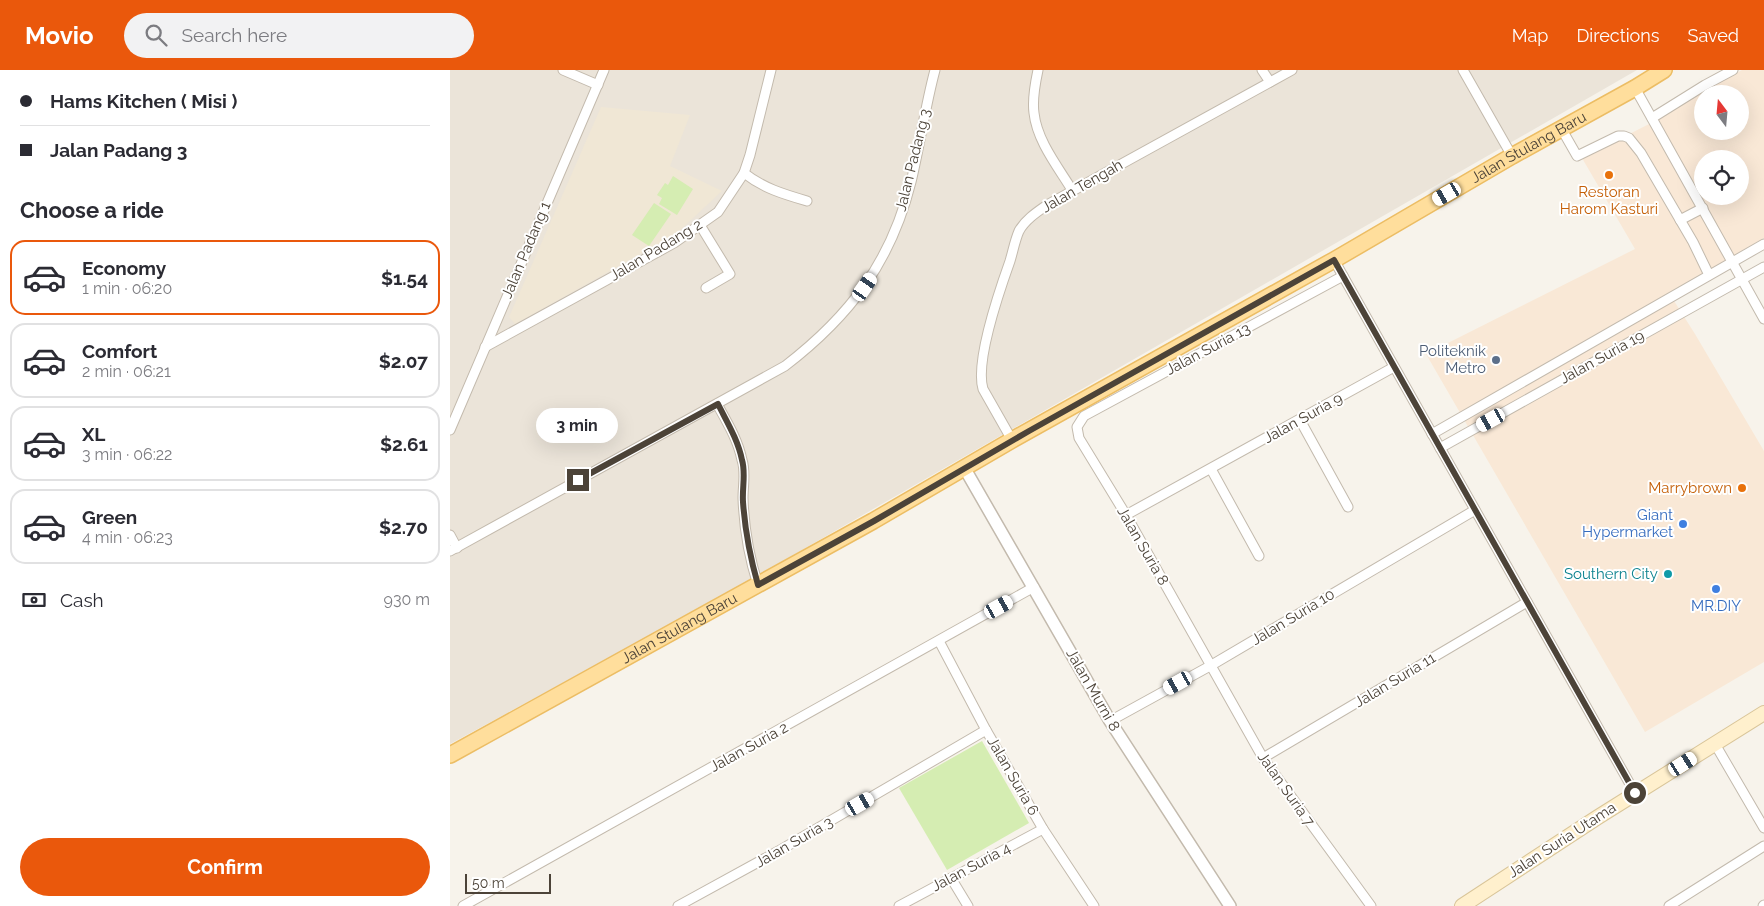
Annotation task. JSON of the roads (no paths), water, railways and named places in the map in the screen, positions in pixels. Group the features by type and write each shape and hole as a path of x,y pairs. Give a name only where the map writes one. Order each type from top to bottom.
{"main road":[{"name":"Jalan Stulang Baru","path":"450,755 874,521 1012,440 1334,260 1664,70"},
{"name":"Jalan Suria Utama","path":"1462,906 1635,793 1764,713"}],"street":[{"path":"563,70 598,85"},
{"name":"Jalan Padang 1","path":"450,430 604,70"},
{"name":"Jalan Padang 2","path":"485,347 674,243 718,212 744,173 771,70"},
{"name":"Jalan Padang 3","path":"453,550 785,366 804,351 856,300 874,274 895,231 911,183 935,70"},
{"path":"1038,70 1034,88 1033,111 1035,121 1042,138 1072,190"},
{"path":"1262,70 1270,82"},
{"name":"Jalan Tengah","path":"1012,440 983,389 980,380 982,359 999,292 1020,231 1033,215 1072,190 1292,70"},
{"path":"1463,70 1512,156"},
{"path":"1652,118 1705,85 1734,70"},
{"path":"1635,88 1764,319"},
{"path":"1562,128 1577,156 1618,136 1629,138 1642,153 1709,274"},
{"path":"744,173 757,183 775,192 807,201"},
{"path":"1680,220 1703,208"},
{"path":"700,225 730,274 706,288"},
{"path":"1432,434 1554,366 1709,274 1764,244"},
{"path":"1334,260 1635,793"},
{"name":"Jalan Suria 19","path":"1440,448 1764,267"},
{"name":"Jalan Suria 13","path":"1077,427 1084,416 1343,276"},
{"name":"Jalan Suria 9","path":"1126,516 1394,367"},
{"path":"718,404 736,440 742,458 744,468 744,521 750,559 758,585"},
{"path":"1300,420 1348,507"},
{"name":"Jalan Suria 8","path":"1077,427 1079,438 1126,516 1210,666"},
{"name":"Jalan Murni 8","path":"965,468 1110,721 1230,906"},
{"path":"1211,469 1259,556"},
{"name":"Jalan Suria 10","path":"1110,721 1210,666 1475,510"},
{"path":"450,535 453,550"},
{"name":"Jalan Suria 2","path":"463,906 1034,587"},
{"name":"Jalan Suria 11","path":"1263,758 1527,602"},
{"name":"Jalan Suria 6","path":"939,641 986,730 1043,829 1094,906"},
{"name":"Jalan Suria 7","path":"1210,666 1263,758 1371,906"},
{"name":"Jalan Suria 3","path":"678,906 782,849 986,730"},
{"path":"1715,744 1764,828"},
{"name":"Jalan Suria 4","path":"899,906 1043,829"},
{"path":"1669,906 1764,846"},
{"path":"951,878 968,906"}],"place":[{"name":"Restoran Harom Kasturi","path":"1609,175"},
{"name":"Politeknik Metro","path":"1496,360"},
{"name":"Marrybrown","path":"1742,488"},
{"name":"Giant Hypermarket","path":"1683,524"},
{"name":"Southern City","path":"1668,574"},
{"name":"MR.DIY","path":"1716,589"}]}
